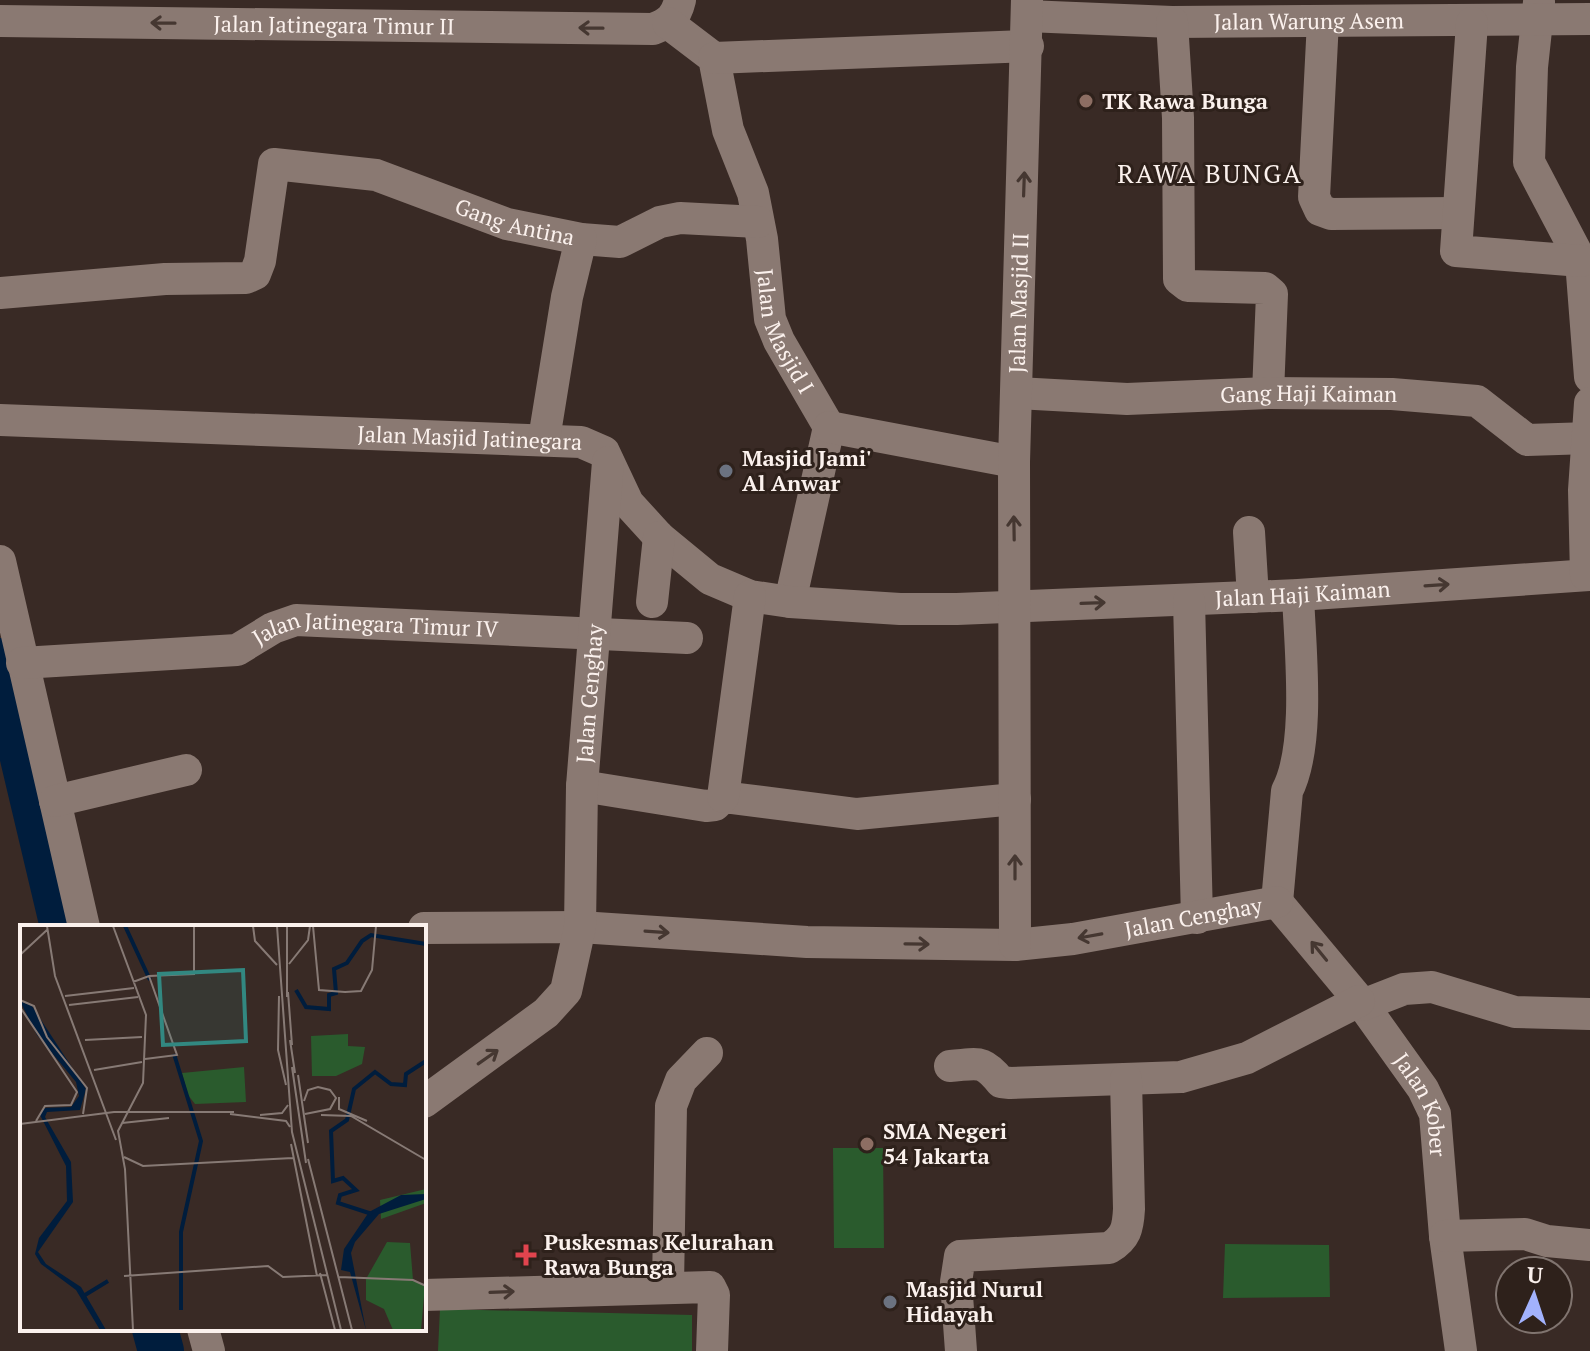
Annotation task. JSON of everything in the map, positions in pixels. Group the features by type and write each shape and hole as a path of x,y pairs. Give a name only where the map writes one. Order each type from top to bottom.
{"street":[{"name":"Jalan Warung Asem","path":"1027,20 1472,23 1539,10 1590,19"},
{"path":"1539,10 1532,67 1529,162 1581,261 1590,377"},
{"path":"674,12 714,58 1027,20"},
{"name":"Jalan Jatinegara Timur II","path":"0,21 653,29 674,12"},
{"name":"Jalan Masjid II","path":"1015,606 1014,462 1027,20"},
{"path":"1323,21 1314,197 1320,210 1331,214 1458,213"},
{"path":"1172,22 1178,118 1179,279 1188,286 1265,288 1272,294 1268,393"},
{"path":"1472,23 1455,247 1459,253 1581,261"},
{"name":"Jalan Masjid I","path":"714,58 728,130 753,193 770,319 790,362 829,427"},
{"name":"Gang Antina","path":"0,293 165,279 246,278 255,274 260,261 274,164 376,175 507,224 581,239 620,242 660,222 680,218 758,222"},
{"path":"1558,221 1590,222"},
{"path":"544,439 567,297 581,239"},
{"name":"Gang Haji Kaiman","path":"1017,393 1127,399 1268,393 1392,394 1477,401 1527,440 1589,438"},
{"path":"1588,575 1590,403"},
{"name":"Jalan Masjid Jatinegara","path":"0,420 581,442 604,452 628,503 659,537 710,579 750,596 790,602 900,609 1015,606"},
{"path":"790,602 829,427 1014,462"},
{"name":"Jalan Cenghay","path":"426,1101 501,1048 557,1003 566,991 580,927 582,786 608,459"},
{"path":"1249,532 1253,597"},
{"path":"652,602 659,537"},
{"path":"0,561 84,925"},
{"name":"Jalan Haji Kaiman","path":"1015,606 1189,601 1588,575"},
{"path":"1277,902 1287,791 1293,779 1302,707 1298,595"},
{"path":"582,786 706,806 715,805 723,797 750,596"},
{"path":"1189,601 1197,918"},
{"path":"1015,606 1015,945"},
{"name":"Jalan Jatinegara Timur IV","path":"22,663 237,650 273,628 296,620 593,631 687,638"},
{"path":"55,801 186,770"},
{"path":"723,797 857,814 1015,799"},
{"name":"Jalan Cenghay","path":"580,927 807,942 1015,945 1073,939 1277,902"},
{"name":"Jalan Kober","path":"1277,902 1361,1003 1423,1089 1435,1114 1445,1236 1461,1351"},
{"path":"426,928 580,927"},
{"path":"950,1066 981,1064 993,1069 1001,1082 1010,1083 1181,1077 1247,1058 1361,1003 1404,989 1432,987 1515,1012 1590,1014"},
{"path":"668,1286 671,1106 681,1080 707,1053"},
{"path":"961,1351 956,1282 960,1256 1109,1248 1121,1241 1128,1227 1126,1079"},
{"path":"1445,1236 1516,1233 1547,1241 1590,1245"},
{"path":"426,1295 710,1287 714,1295 712,1351"},
{"path":"204,1331 209,1351"}],"green space":[{"path":"833,1148 883,1148 884,1248 834,1248"},
{"path":"1225,1244 1329,1245 1330,1297 1223,1298"},
{"path":"440,1309 692,1315 692,1351 438,1351"}],"waterway":[{"path":"0,661 63,925"},
{"path":"156,1331 161,1351"}],"place":[{"name":"TK Rawa Bunga","path":"1086,101"},
{"name":"Masjid Jami' Al Anwar","path":"726,471"},
{"name":"SMA Negeri 54 Jakarta","path":"867,1144"},
{"name":"Puskesmas Kelurahan Rawa Bunga","path":"526,1255"},
{"name":"Masjid Nurul Hidayah","path":"890,1302"}],"district":[{"name":"RAWA BUNGA","path":"1210,174"}]}
